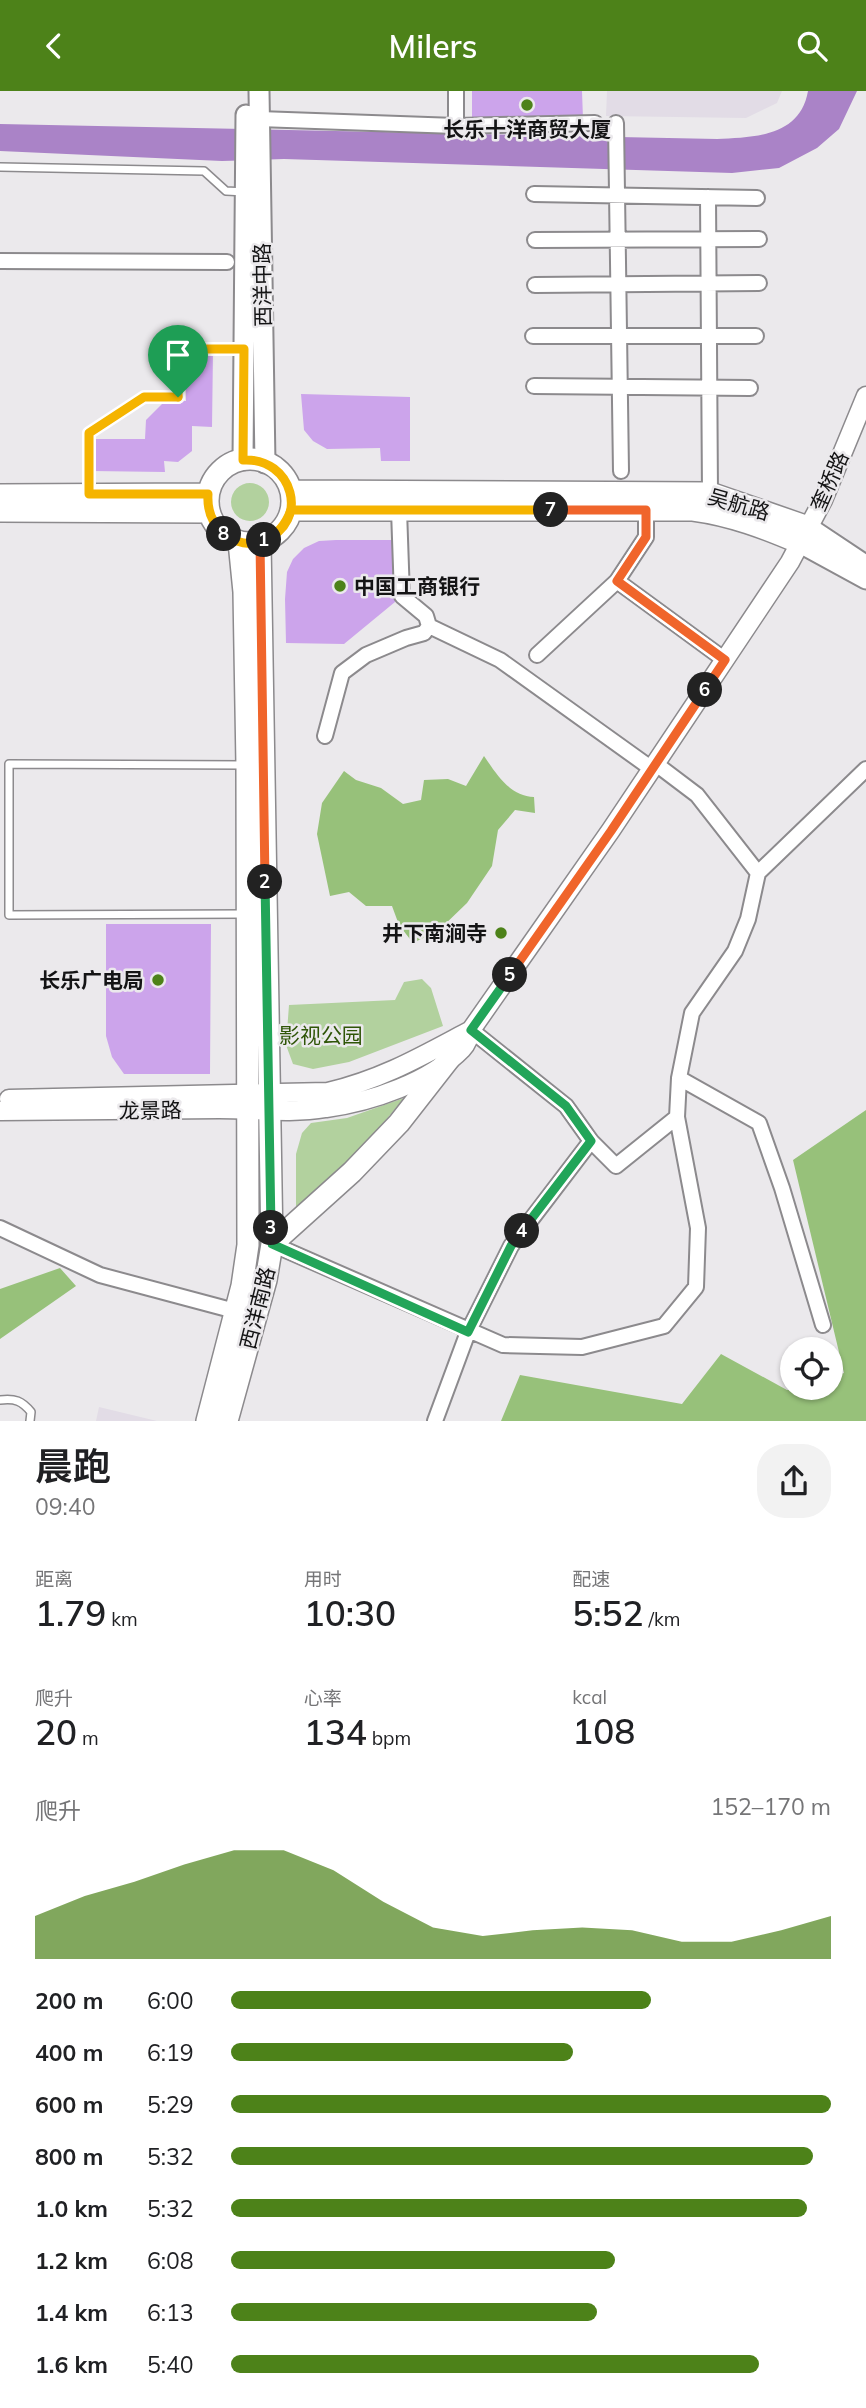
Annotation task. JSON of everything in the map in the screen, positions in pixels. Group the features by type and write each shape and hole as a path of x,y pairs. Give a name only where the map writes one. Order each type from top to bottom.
{"main road":[{"path":"253,192 254,100"},
{"name":"西洋中路","path":"243,460 244,349 253,192"},
{"name":"西洋中路","path":"253,192 264,385 265,463"},
{"path":"244,386 264,385"},
{"path":"243,460 265,463 279,472 291,501 280,530 250,542 220,531 209,503 213,482 220,471 243,460"},
{"name":"吴航路","path":"291,501 710,493 804,535"},
{"path":"0,495 89,494 133,503"},
{"name":"吴航路","path":"342,501 399,510 693,510 720,513 768,529 804,535"},
{"path":"0,510 133,503 209,503"},
{"path":"804,535 866,566"},
{"path":"804,535 866,579"},
{"path":"250,542 258,1068"},
{"path":"252,592 247,765 247,914 258,1068"},
{"path":"272,1244 352,1172 399,1123 450,1059"},
{"name":"西洋南路","path":"207,1421 247,1262 258,1068"},
{"name":"西洋南路","path":"228,1421 266,1280 272,1244 271,1140 258,1102"}],"street":[{"path":"456,91 456,125"},
{"path":"254,100 456,125 595,123"},
{"path":"616,123 621,471"},
{"path":"534,194 757,198"},
{"path":"708,197 710,493"},
{"path":"535,240 758,239"},
{"path":"0,261 227,262"},
{"path":"535,285 759,283"},
{"path":"533,336 756,336"},
{"path":"534,386 750,388"},
{"name":"奎桥路","path":"450,1059 464,1048 471,1030 654,767 804,535 822,500 866,396"},
{"path":"399,510 402,596 426,617 429,626 500,660 697,795 758,873"},
{"path":"537,655 617,581 646,537 646,510"},
{"path":"617,581 725,660"},
{"path":"325,736 342,673 366,655 424,633 429,626"},
{"path":"272,1244 468,1332 503,1345 582,1347 664,1326 696,1287 698,1228 677,1117 679,1078 692,1013 735,951 748,919 758,873 866,769"},
{"path":"0,1099 258,1102 328,1092 351,1087 403,1067 471,1030 566,1106 591,1141 616,1166 677,1117"},
{"name":"龙景路","path":"0,1111 258,1102 300,1111 327,1108 384,1094 412,1082 450,1059"},
{"path":"679,1078 759,1123 782,1188 823,1325"},
{"path":"435,1421 468,1332 511,1246 591,1141"},
{"path":"0,1228 100,1275 235,1311"}],"lane":[{"path":"0,167 204,171 226,191 253,192"},
{"path":"89,494 89,433 144,397 178,397 179,349 244,349"},
{"path":"247,765 9,764 9,915 247,914"},
{"path":"0,1401 10,1399 23,1402 31,1412 30,1421"}],"shaded area":[{"path":"607,91 782,91 777,103 746,118 606,116"},
{"path":"808,91 857,91 839,129 817,148 779,168 732,173 284,159 222,161 0,151 0,124 731,138 760,135 785,126 796,118"},
{"path":"99,1407 157,1421 96,1421"}],"green space":[{"path":"250,483 263,489 269,502 263,515 250,521 237,515 231,502 237,489"},
{"path":"484,756 511,789 534,797 535,813 515,810 498,830 492,866 467,903 439,930 413,943 399,925 392,906 366,906 349,892 330,896 317,834 322,803 344,771 356,780 381,788 403,804 421,800 424,780 448,779 466,786"},
{"name":"影视公园","path":"422,979 431,988 443,1026 349,1062 313,1069 293,1064 286,1045 289,1005 395,1000 404,982"},
{"path":"404,1098 367,1143 306,1202 296,1208 296,1154 302,1133 311,1123 347,1118"},
{"path":"866,1110 866,1421 501,1421 520,1375 682,1404 721,1354 780,1386 780,1400 843,1400 843,1337 835,1337 793,1160"},
{"path":"60,1268 76,1286 0,1339 0,1289"}],"building":[{"name":"长乐十洋商贸大厦","path":"472,91 582,91 583,119 472,120"},
{"path":"213,351 212,427 192,426 192,451 178,462 164,461 165,472 92,471 92,439 145,439 146,420 165,401 186,401 185,352"},
{"path":"301,394 410,397 410,461 381,461 380,448 327,449 313,441 304,430"},
{"name":"中国工商银行","path":"393,540 395,602 344,644 286,643 287,572 293,559 304,548 319,541"},
{"name":"长乐广电局","path":"106,924 211,924 210,1074 124,1074 112,1057 106,1036"}],"place":[{"name":"长乐十洋商贸大厦","path":"527,105"},
{"name":"中国工商银行","path":"340,586"},
{"name":"井下南涧寺","path":"501,933"},
{"name":"长乐广电局","path":"158,980"}],"route":[{"path":"178,397 144,397 89,433 89,494 208,494 209,512 220,531 239,542 250,543 271,538 280,530 287,521 291,510 646,510 646,537 617,581 725,660 611,831 471,1030 566,1106 591,1141 511,1246 468,1332 272,1244 260,542 271,538 287,521 291,510 291,491 279,472 270,465 251,459 243,460 244,349 179,349 178,397"}]}
